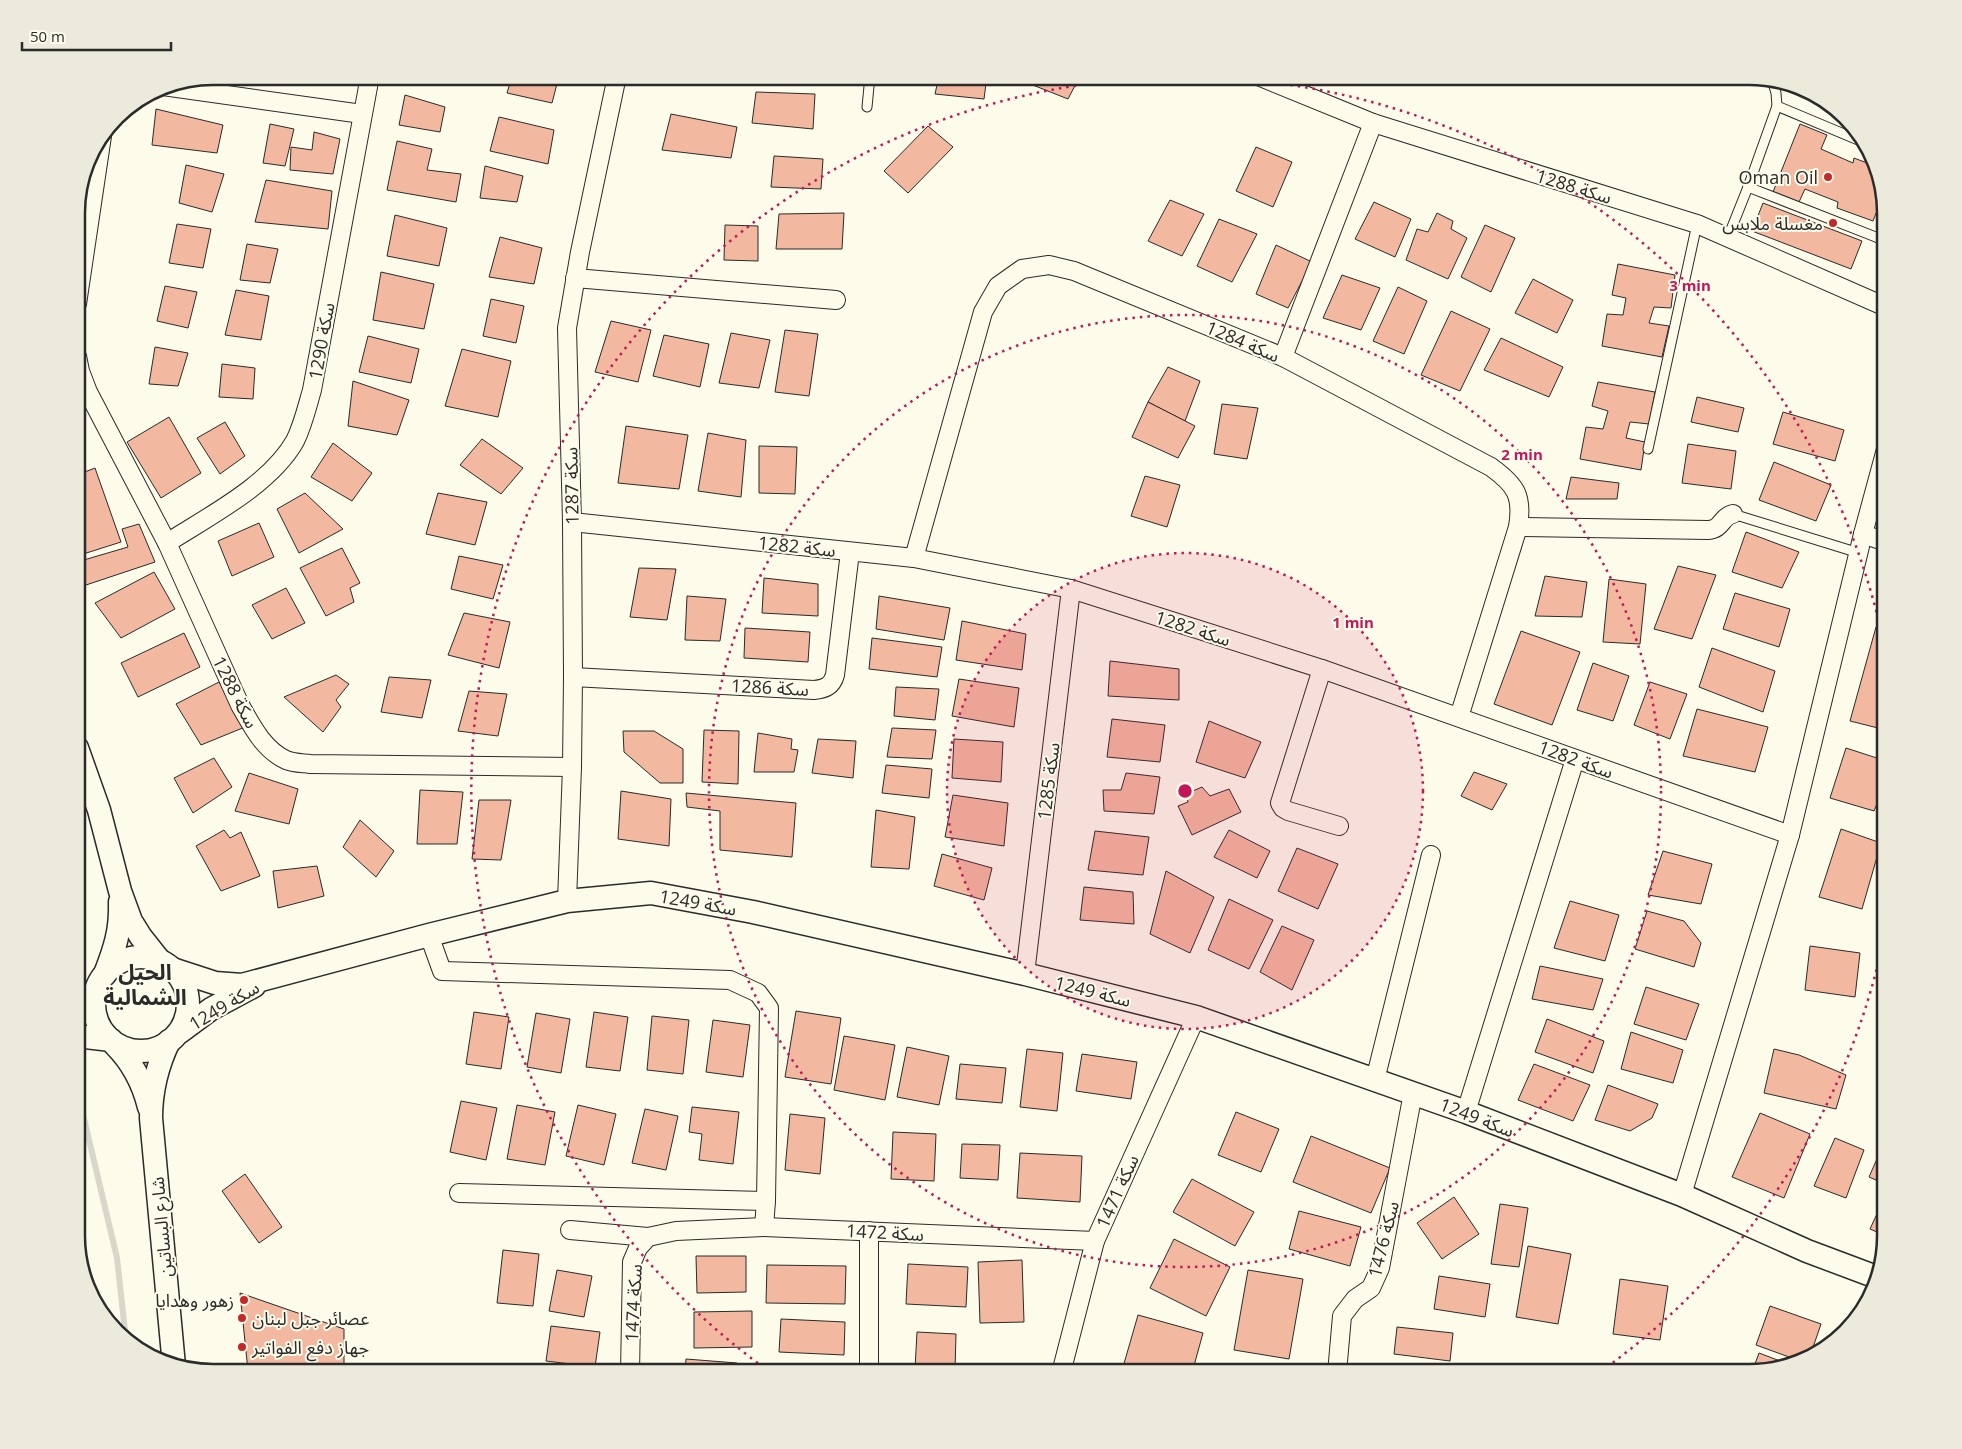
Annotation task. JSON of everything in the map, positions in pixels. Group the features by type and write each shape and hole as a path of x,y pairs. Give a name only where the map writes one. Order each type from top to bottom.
{"street":[{"name":"سكة 1290","path":"167,543 265,477 280,463 295,441 304,420 312,390 368,85"},
{"name":"سكة 1287","path":"566,901 572,767 573,677 572,522 567,328 575,278 615,85"},
{"name":"سكة 1288","path":"1280,85 1373,123 1696,224 1877,303"},
{"path":"182,89 362,114"},
{"path":"1282,357 1373,123"},
{"path":"85,246 99,154"},
{"name":"سكة 1284","path":"914,558 983,312 998,286 1022,269 1049,265 1074,271 1282,357 1491,467 1507,478 1519,496 1521,511 1518,527 1458,717"},
{"path":"575,278 836,300"},
{"name":"سكة 1288","path":"85,384 167,543 248,720 270,750 287,761 310,764 572,767"},
{"path":"1682,1195 1790,835 1877,482"},
{"path":"1518,527 1708,530 1717,528 1726,516 1733,514"},
{"name":"سكة 1282","path":"572,522 914,558 1071,589 1322,669 1790,835"},
{"path":"1863,534 1877,539"},
{"name":"سكة 1286","path":"573,677 814,690 829,687 835,675 850,552"},
{"name":"سكة 1285","path":"1025,974 1071,589"},
{"path":"1322,669 1280,803 1282,808 1288,811 1339,826"},
{"path":"1466,1112 1575,759"},
{"path":"85,772 99,810 120,891 131,921 141,937 182,981 187,995 188,1010 184,1024 172,1039 162,1046 146,1051 130,1051 113,1042 103,1034 96,1020 94,1004 118,938 120,927 120,891"},
{"path":"1375,1080 1432,855"},
{"name":"سكة 1249","path":"166,965 207,981 242,985 429,934 566,901 651,893 753,912 1025,974 1196,1017 1466,1112 1682,1195 1807,1252 1871,1275"},
{"path":"429,934 442,971 730,980 758,993 769,1008 764,1226"},
{"path":"85,998 116,964 130,958 145,957 166,965"},
{"name":"سكة 1249","path":"172,1039 196,1018 210,1009 276,976"},
{"name":"سكة 1471","path":"1063,1364 1095,1241 1196,1017"},
{"path":"85,1037 113,1042"},
{"name":"شارع البساتين","path":"172,1039 159,1064 151,1098 151,1118 173,1357"},
{"name":"شارع البساتين","path":"113,1042 132,1064 139,1077 151,1118"},
{"name":"سكة 1476","path":"1338,1364 1342,1316 1355,1300 1371,1288 1380,1268 1413,1093"},
{"path":"460,1193 766,1201"},
{"name":"سكة 1472","path":"648,1237 676,1230 764,1226 1095,1241"},
{"path":"570,1230 648,1237"},
{"path":"868,1231 869,1364"},
{"name":"سكة 1474","path":"630,1364 632,1262 638,1248 648,1237"}],"lane":[{"path":"866,107 869,85"},
{"path":"1728,237 1777,106 1774,87"},
{"path":"1777,106 1853,138"},
{"path":"1748,187 1877,238"},
{"path":"1648,449 1696,224"},
{"path":"1733,514 1859,553"}],"building":[{"path":"509,85 557,85 552,103 507,93"},
{"path":"937,85 986,85 984,99 935,94"},
{"path":"1033,85 1075,85 1068,99"},
{"path":"756,92 815,94 813,129 752,123"},
{"path":"405,95 445,107 440,132 399,125"},
{"path":"156,109 223,125 217,153 152,145"},
{"path":"671,114 737,127 731,158 662,150"},
{"path":"499,117 554,130 548,164 490,151"},
{"path":"270,124 294,129 285,166 263,163"},
{"name":"Oman Oil","path":"1800,124 1827,135 1821,149 1853,163 1854,158 1867,163 1875,188 1877,211 1873,221 1837,208 1838,202 1805,189 1799,202 1773,192"},
{"path":"928,126 953,147 908,193 884,171"},
{"path":"314,132 340,139 333,174 290,170 291,147 312,150"},
{"path":"397,141 432,149 427,170 461,174 456,202 387,190"},
{"path":"1256,147 1292,162 1273,207 1236,191"},
{"path":"774,156 823,159 821,189 771,187"},
{"path":"186,165 224,174 212,212 179,203"},
{"path":"485,166 523,176 517,202 480,198"},
{"path":"266,180 332,191 328,229 255,222"},
{"path":"1170,200 1204,214 1182,256 1148,241"},
{"path":"1374,202 1411,219 1395,257 1355,239"},
{"path":"1763,203 1862,241 1851,269 1752,231"},
{"path":"844,213 842,249 776,249 779,214"},
{"path":"1437,213 1453,221 1451,229 1467,238 1448,279 1406,260 1417,229 1428,232"},
{"path":"395,215 447,228 439,266 387,256"},
{"path":"1219,219 1257,234 1232,282 1197,266"},
{"path":"177,224 211,229 203,268 169,263"},
{"path":"725,225 758,226 758,261 724,260"},
{"path":"1485,225 1515,238 1491,292 1461,277"},
{"path":"500,237 542,248 534,284 489,277"},
{"path":"247,244 278,249 270,283 240,280"},
{"path":"1276,245 1312,262 1288,308 1256,294"},
{"path":"1618,264 1675,275 1671,308 1654,307 1649,323 1669,326 1662,357 1602,346 1607,314 1623,315 1626,298 1612,295"},
{"path":"381,272 434,284 424,329 373,320"},
{"path":"1342,275 1380,288 1361,330 1323,318"},
{"path":"1533,279 1573,300 1557,333 1515,313"},
{"path":"165,286 197,292 188,328 157,321"},
{"path":"1398,287 1427,301 1404,354 1373,341"},
{"path":"236,290 269,296 261,340 225,335"},
{"path":"491,299 524,306 516,343 483,336"},
{"path":"1451,311 1490,329 1460,391 1421,375"},
{"path":"611,321 651,330 638,382 595,372"},
{"path":"785,330 818,334 809,396 775,392"},
{"path":"731,333 770,340 759,388 719,383"},
{"path":"664,335 709,344 700,387 653,376"},
{"path":"368,336 419,349 411,383 359,372"},
{"path":"1501,338 1563,367 1549,397 1484,370"},
{"path":"155,347 188,353 178,386 149,384"},
{"path":"462,349 511,361 498,417 445,406"},
{"path":"222,364 255,368 253,399 219,397"},
{"path":"1168,367 1200,381 1185,421 1148,402"},
{"path":"353,381 409,400 397,435 348,426"},
{"path":"1598,382 1655,392 1649,424 1630,422 1626,438 1645,442 1641,470 1580,459 1586,427 1603,429 1608,411 1592,406"},
{"path":"1697,397 1744,408 1738,432 1691,422"},
{"path":"1148,402 1195,426 1178,458 1132,437"},
{"path":"1222,404 1258,408 1247,459 1214,454"},
{"path":"1783,412 1844,430 1835,461 1773,444"},
{"path":"169,417 201,473 161,498 127,442"},
{"path":"225,422 245,456 220,474 197,438"},
{"path":"626,426 688,435 679,489 618,483"},
{"path":"708,433 746,440 741,497 698,491"},
{"path":"482,439 523,468 501,494 460,465"},
{"path":"333,443 372,473 352,501 311,477"},
{"path":"1688,444 1736,451 1731,489 1682,483"},
{"path":"759,446 797,447 795,494 759,493"},
{"path":"1774,462 1831,485 1816,521 1759,500"},
{"path":"95,468 121,542 85,553 85,472"},
{"path":"1145,476 1180,485 1167,527 1131,516"},
{"path":"1571,477 1619,483 1617,499 1566,499"},
{"path":"305,493 343,529 299,553 277,509"},
{"path":"438,493 487,502 475,545 426,534"},
{"path":"259,523 274,557 232,576 218,541"},
{"path":"139,524 155,562 85,585 85,560 128,547 122,529"},
{"path":"1746,532 1799,552 1782,588 1732,572"},
{"path":"342,548 360,583 350,588 354,602 326,616 300,568"},
{"path":"459,556 503,565 493,599 451,589"},
{"path":"1678,566 1716,575 1692,639 1654,629"},
{"path":"639,568 676,569 667,620 630,617"},
{"path":"154,572 175,609 121,638 95,603"},
{"path":"1545,576 1587,582 1582,617 1535,616"},
{"path":"764,578 818,584 818,616 762,613"},
{"path":"1609,579 1646,584 1640,644 1603,642"},
{"path":"286,588 305,623 272,639 252,605"},
{"path":"1735,593 1790,609 1779,647 1723,629"},
{"path":"687,596 726,599 720,641 685,640"},
{"path":"879,596 950,608 944,640 876,629"},
{"path":"464,613 510,622 499,668 448,655"},
{"path":"962,621 1026,634 1022,670 956,660"},
{"path":"1876,627 1877,728 1850,721"},
{"path":"745,628 810,632 808,662 744,658"},
{"path":"1521,631 1580,652 1552,725 1494,704"},
{"path":"184,633 200,667 138,697 121,663"},
{"path":"872,638 942,647 937,677 869,669"},
{"path":"1712,648 1775,671 1763,712 1699,687"},
{"path":"1110,661 1179,669 1179,700 1108,696"},
{"path":"1593,663 1629,676 1613,721 1577,710"},
{"path":"336,675 349,684 336,700 341,707 323,732 284,697"},
{"path":"389,677 431,680 422,718 381,712"},
{"path":"959,679 1019,688 1014,727 952,716"},
{"path":"219,682 245,727 201,745 176,704"},
{"path":"1650,682 1687,694 1670,739 1634,725"},
{"path":"896,687 939,689 935,720 894,716"},
{"path":"469,691 507,694 498,736 458,731"},
{"path":"1697,709 1768,727 1755,772 1683,756"},
{"path":"1112,719 1165,725 1160,762 1107,757"},
{"path":"1209,721 1261,742 1245,778 1196,762"},
{"path":"892,728 936,730 932,759 887,757"},
{"path":"704,730 739,731 738,784 702,782"},
{"path":"623,731 654,731 683,749 683,783 660,783 624,752"},
{"path":"758,733 792,739 791,749 798,750 794,772 754,772"},
{"path":"818,739 856,741 853,778 812,773"},
{"path":"954,739 1003,742 1001,782 952,778"},
{"path":"1846,748 1877,758 1877,804 1874,811 1830,798"},
{"path":"214,758 232,787 193,813 174,778"},
{"path":"886,765 932,769 929,798 882,793"},
{"path":"1474,772 1507,784 1492,810 1461,796"},
{"path":"249,773 298,789 289,824 235,811"},
{"path":"1126,773 1160,777 1154,814 1104,811 1103,790 1121,790"},
{"path":"1202,787 1210,796 1229,789 1241,812 1192,835 1178,806 1188,802 1186,794"},
{"path":"420,790 463,792 457,844 417,844"},
{"path":"621,791 671,799 669,846 618,839"},
{"path":"686,793 796,803 792,857 720,850 720,811 687,807"},
{"path":"953,795 1008,803 1004,846 945,837"},
{"path":"479,800 511,800 501,860 472,859"},
{"path":"876,810 915,817 909,869 871,867"},
{"path":"360,820 394,851 376,877 343,847"},
{"path":"1841,829 1877,842 1877,857 1862,909 1819,897"},
{"path":"224,830 230,838 241,832 260,876 221,891 196,846"},
{"path":"1229,830 1270,851 1257,878 1214,857"},
{"path":"1095,831 1149,837 1143,875 1088,870"},
{"path":"1297,848 1338,864 1318,909 1278,891"},
{"path":"1663,851 1712,864 1701,904 1648,895"},
{"path":"942,854 992,868 984,900 934,886"},
{"path":"317,866 324,896 278,908 273,871"},
{"path":"1166,871 1214,897 1190,953 1150,934"},
{"path":"1084,887 1133,892 1134,924 1080,920"},
{"path":"1229,899 1273,920 1249,969 1208,950"},
{"path":"1570,901 1619,915 1605,961 1554,948"},
{"path":"1647,911 1684,921 1701,943 1694,967 1635,949"},
{"path":"1282,926 1314,940 1292,990 1260,972"},
{"path":"1810,946 1860,953 1855,997 1805,990"},
{"path":"1540,966 1603,979 1593,1010 1532,999"},
{"path":"1646,987 1699,1004 1686,1040 1634,1024"},
{"path":"796,1011 841,1018 831,1084 785,1077"},
{"path":"474,1012 509,1017 501,1069 466,1064"},
{"path":"594,1012 628,1017 620,1071 586,1067"},
{"path":"536,1013 570,1019 561,1073 527,1067"},
{"path":"652,1016 689,1020 683,1074 647,1070"},
{"path":"1547,1019 1604,1041 1593,1073 1535,1052"},
{"path":"713,1020 750,1025 743,1077 706,1072"},
{"path":"1631,1032 1683,1050 1673,1083 1621,1069"},
{"path":"844,1036 895,1045 885,1100 834,1090"},
{"path":"907,1047 949,1056 939,1105 897,1097"},
{"path":"1027,1049 1063,1053 1057,1111 1020,1107"},
{"path":"1774,1049 1799,1055 1846,1075 1836,1109 1764,1093"},
{"path":"1082,1054 1137,1062 1131,1099 1076,1091"},
{"path":"960,1064 1006,1068 1002,1103 956,1099"},
{"path":"1534,1064 1590,1085 1573,1121 1518,1100"},
{"path":"1608,1085 1658,1104 1652,1118 1630,1131 1595,1120"},
{"path":"461,1101 497,1108 486,1160 450,1152"},
{"path":"517,1105 555,1112 545,1165 507,1159"},
{"path":"578,1105 616,1114 604,1165 566,1156"},
{"path":"692,1107 739,1112 733,1164 699,1160 702,1134 689,1132"},
{"path":"645,1109 678,1116 666,1170 632,1163"},
{"path":"1236,1112 1279,1129 1261,1172 1218,1155"},
{"path":"1760,1113 1810,1134 1784,1198 1732,1177"},
{"path":"790,1114 825,1118 820,1174 785,1170"},
{"path":"893,1132 936,1134 934,1181 891,1179"},
{"path":"1311,1136 1390,1168 1371,1213 1293,1182"},
{"path":"1835,1138 1864,1150 1846,1198 1814,1186"},
{"path":"962,1144 1000,1145 998,1180 960,1178"},
{"path":"1020,1153 1082,1156 1080,1202 1017,1198"},
{"path":"1877,1159 1877,1180 1869,1177"},
{"path":"245,1174 282,1227 259,1243 222,1191"},
{"path":"1192,1179 1254,1212 1235,1246 1173,1212"},
{"path":"1454,1197 1479,1234 1442,1259 1417,1223"},
{"path":"1500,1204 1528,1208 1519,1267 1491,1264"},
{"path":"1299,1211 1361,1227 1350,1266 1289,1249"},
{"path":"1877,1214 1877,1232 1870,1229"},
{"path":"1174,1239 1230,1267 1206,1316 1150,1288"},
{"path":"1528,1246 1571,1254 1558,1324 1516,1317"},
{"path":"503,1250 539,1254 533,1306 497,1303"},
{"path":"696,1256 746,1256 746,1292 697,1293"},
{"path":"1022,1260 1024,1322 980,1323 978,1262"},
{"path":"908,1264 968,1267 966,1307 906,1304"},
{"path":"767,1265 846,1266 845,1304 766,1303"},
{"path":"557,1270 592,1276 584,1317 549,1311"},
{"path":"1248,1270 1303,1279 1289,1359 1234,1350"},
{"path":"1439,1276 1490,1284 1485,1317 1434,1309"},
{"path":"1620,1279 1668,1286 1660,1340 1613,1334"},
{"path":"240,1293 344,1329 344,1364 247,1364"},
{"path":"1770,1306 1821,1324 1813,1346 1790,1357 1756,1345"},
{"path":"752,1311 752,1347 694,1348 694,1312"},
{"path":"1138,1315 1203,1333 1194,1364 1124,1364"},
{"path":"781,1319 845,1322 844,1355 779,1352"},
{"path":"551,1326 600,1332 595,1364 570,1364 546,1361"},
{"path":"1397,1327 1453,1333 1450,1361 1394,1354"},
{"path":"917,1332 956,1334 955,1364 915,1364"},
{"path":"1759,1353 1779,1361 1774,1362 1755,1364"},
{"path":"686,1359 737,1363 737,1364 686,1364"}],"waterway":[{"path":"85,1123 117,1258 125,1328"}],"place":[{"name":"Oman Oil","path":"1828,177"},
{"name":"مغسلة ملابس","path":"1833,223"},
{"name":"زهور وهدايا","path":"244,1300"},
{"name":"عصائر جبل لبنان","path":"242,1318"},
{"name":"جهاز دفع الفواتير","path":"242,1347"}],"district":[{"name":"الحيل الشمالية","path":"145,984"}]}
